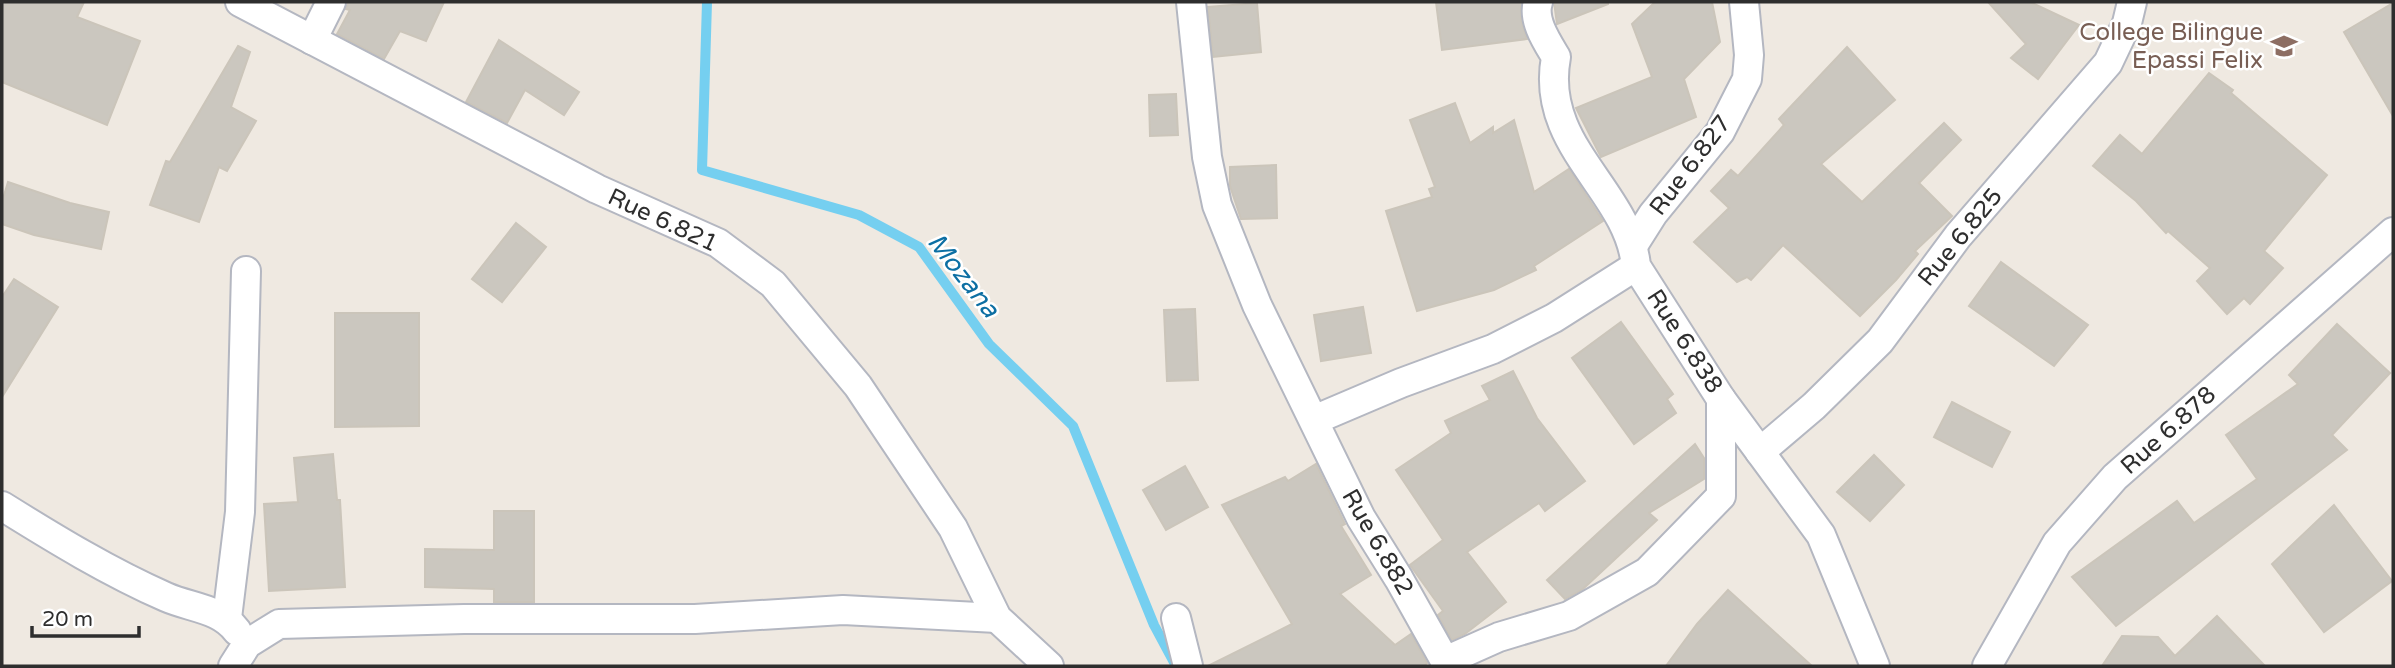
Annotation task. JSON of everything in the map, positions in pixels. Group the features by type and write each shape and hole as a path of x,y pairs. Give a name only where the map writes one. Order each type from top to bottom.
{"street":[{"name":"Rue 6.821","path":"240,2 597,189 718,243 773,284 873,408 953,528 998,618 1049,666"},
{"path":"312,40 331,2"},
{"name":"Rue 6.882","path":"1191,2 1207,156 1217,205 1258,304 1360,518 1399,579 1446,664"},
{"name":"Rue 6.838","path":"1538,2 1536,8 1543,36 1556,57 1554,69 1564,127 1572,145 1721,399 1821,535 1875,666"},
{"name":"Rue 6.827","path":"1635,255 1653,214 1720,132 1747,79 1749,55 1744,2"},
{"name":"Rue 6.825","path":"1760,452 1814,406 1880,341 1958,236 2108,62 2127,23 2132,2"},
{"name":"Rue 6.878","path":"1987,666 2057,543 2115,477 2393,232"},
{"path":"1314,420 1401,383 1493,349 1554,318 1635,255"},
{"path":"246,271 240,512 227,618 240,655 279,624 695,619 843,610 998,618"},
{"path":"1446,664 1499,636 1569,616 1647,572 1721,496 1721,399"},
{"path":"2,506 61,542 167,597 227,618"},
{"path":"1176,618 1188,666"}],"building":[{"path":"2,2 84,2 77,17 140,41 107,125 2,82"},
{"path":"348,2 444,2 426,41 400,31 384,59 337,34 350,10 346,9"},
{"path":"1436,2 1521,2 1521,20 1527,39 1442,50"},
{"path":"1554,2 1608,2 1608,4 1557,24"},
{"path":"1655,2 1712,2 1720,42 1684,79 1696,117 1601,157 1576,108 1652,77 1632,24"},
{"path":"1988,2 2030,2 2079,25 2038,79 2011,58 2026,44"},
{"path":"1257,3 1261,52 1213,57 1208,7"},
{"path":"2393,3 2393,116 2344,32"},
{"path":"499,40 579,92 564,115 525,90 507,123 466,102"},
{"path":"238,46 250,52 231,107 256,121 227,171 219,167 199,222 150,205 166,161 170,162"},
{"path":"1847,47 1895,100 1821,164 1862,202 1944,123 1961,140 1919,183 1952,216 1915,251 1918,254 1896,280 1860,316 1783,245 1751,280 1747,277 1737,282 1694,242 1729,208 1711,191 1731,170 1738,176 1784,125 1779,119"},
{"path":"2209,73 2233,90 2231,93 2327,175 2264,251 2283,268 2250,304 2244,298 2227,314 2197,281 2210,268 2168,231 2166,233 2136,201 2093,166 2120,135 2142,154"},
{"path":"1176,94 1178,135 1150,136 1149,95"},
{"path":"1455,103 1470,143 1493,127 1493,133 1514,120 1534,192 1569,169 1603,221 1534,266 1536,270 1494,290 1417,311 1386,211 1432,197 1429,189 1435,187 1410,120"},
{"path":"1276,165 1277,218 1241,219 1230,186 1230,167"},
{"path":"8,182 70,203 109,212 101,249 34,235 2,224 2,202"},
{"path":"516,223 546,247 502,302 472,279"},
{"path":"2001,262 2088,325 2054,366 1969,306"},
{"path":"14,279 58,307 2,397 2,297"},
{"path":"1363,307 1371,353 1321,361 1314,315"},
{"path":"1195,309 1198,380 1167,381 1164,310"},
{"path":"335,313 419,313 419,426 335,427"},
{"path":"1621,322 1673,394 1667,399 1676,413 1634,444 1572,358"},
{"path":"2337,324 2390,373 2332,435 2347,450 2116,626 2072,577 2177,501 2194,523 2257,479 2226,435 2298,384 2289,375"},
{"path":"1513,371 1537,418 1585,481 1545,511 1539,503 1467,552 1506,602 1465,634 1452,640 1438,615 1443,611 1410,565 1443,540 1396,470 1451,433 1445,421 1490,400 1482,386"},
{"path":"1952,402 2010,432 1992,467 1934,437"},
{"path":"1695,444 1704,458 1704,479 1649,513 1657,520 1583,589 1565,599 1547,580"},
{"path":"333,454 337,500 340,500 345,587 269,591 264,504 298,502 294,458"},
{"path":"1874,455 1904,485 1870,521 1837,492"},
{"path":"1316,464 1345,524 1341,526 1371,575 1340,594 1395,645 1411,634 1427,663 1424,666 1208,666 1292,624 1222,505 1285,477 1288,481"},
{"path":"1185,466 1208,507 1166,530 1143,490"},
{"path":"2334,505 2392,581 2324,632 2272,564"},
{"path":"494,511 534,511 534,602 494,602 494,589 425,587 425,549 494,550"},
{"path":"1728,590 1812,666 1666,666 1697,624"},
{"path":"2217,616 2265,666 2102,666 2122,636 2158,637 2175,656"}],"waterway":[{"name":"Mozana","path":"707,2 702,170 859,215 919,247 989,344 1073,426 1154,625 1176,666"}],"place":[{"name":"College Bilingue Epassi Felix","path":"2284,46"}]}
